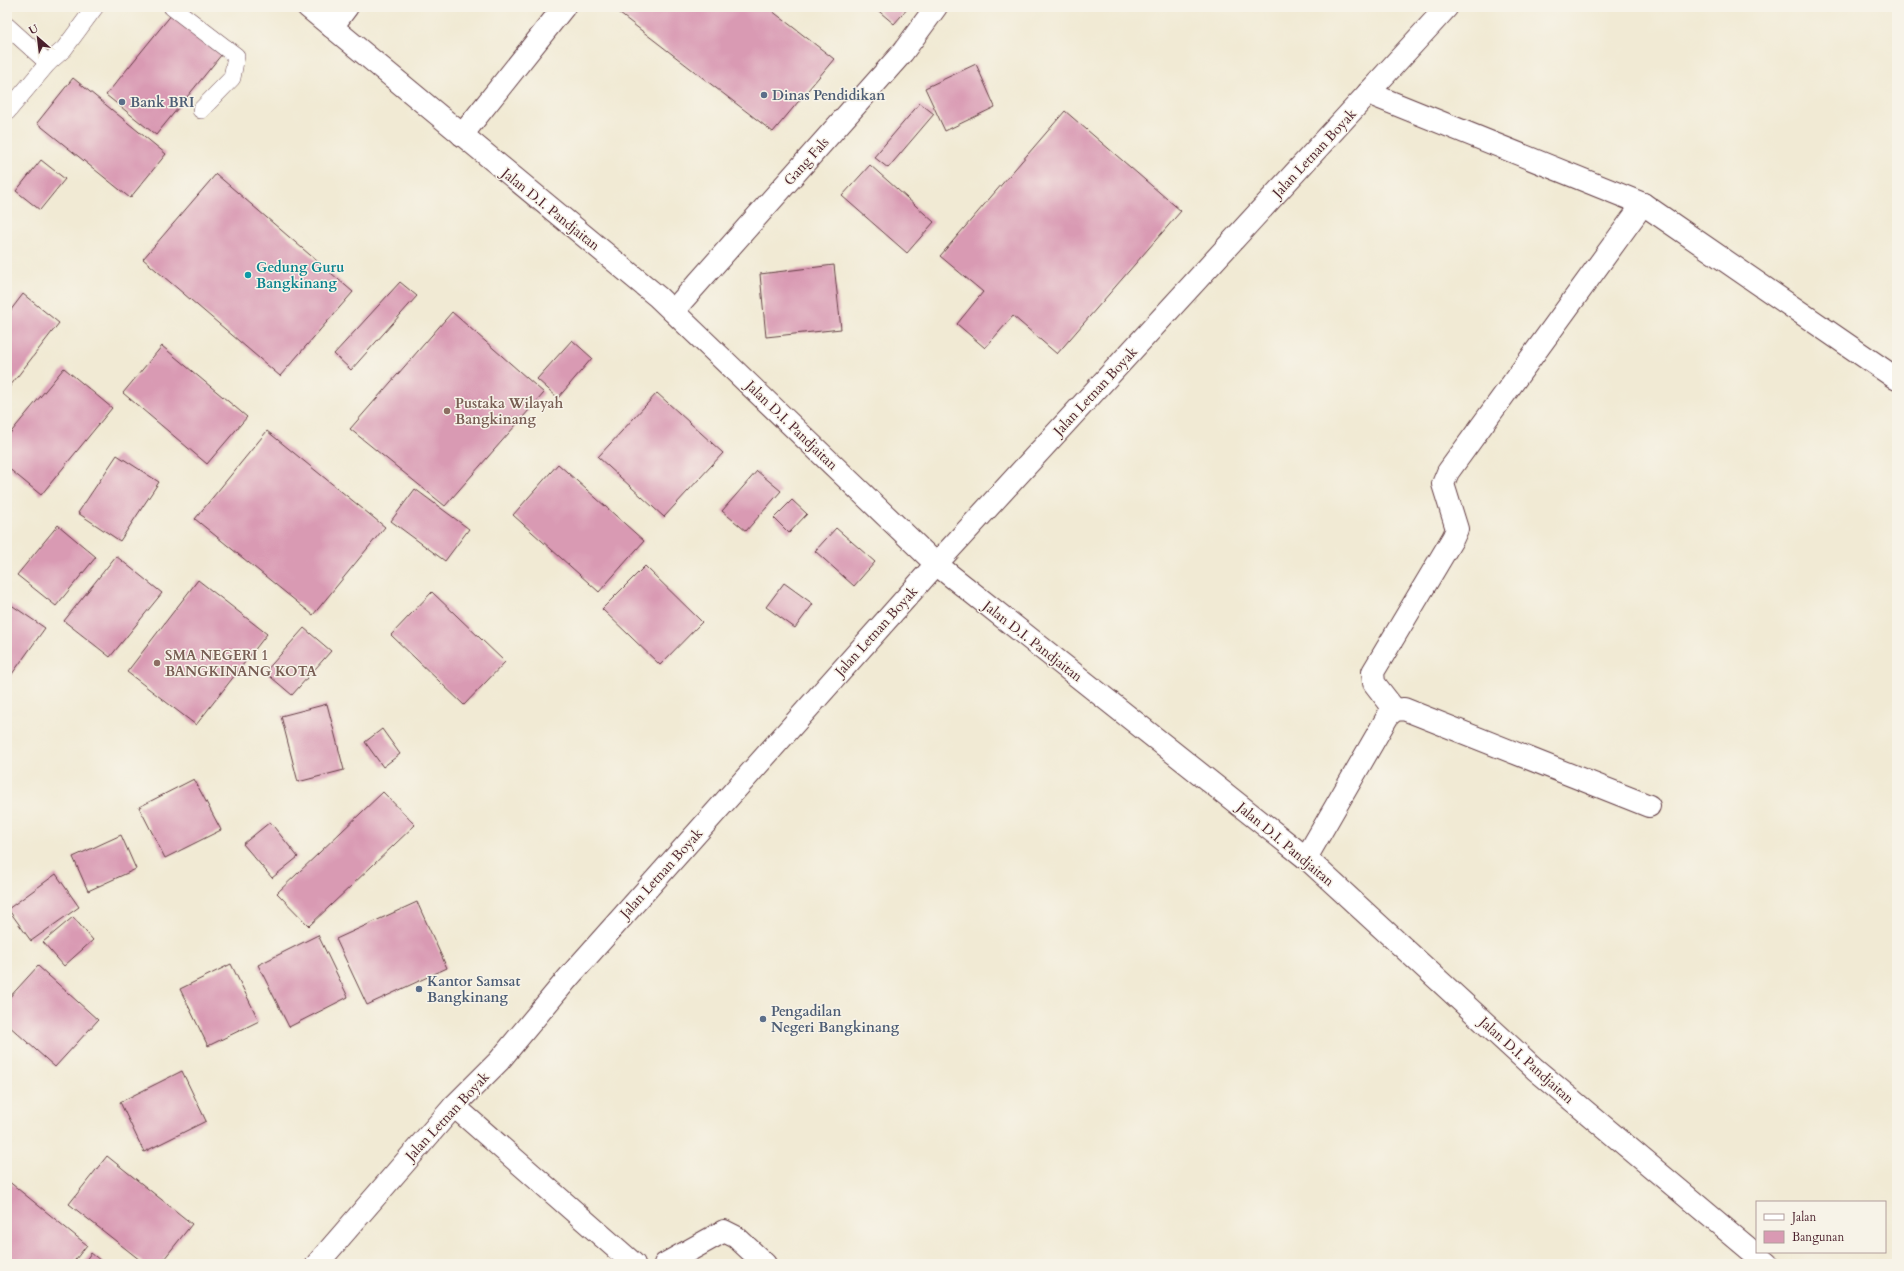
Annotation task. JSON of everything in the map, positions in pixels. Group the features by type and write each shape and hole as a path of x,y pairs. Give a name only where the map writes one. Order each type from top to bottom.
{"street":[{"name":"Jalan D.I. Pandjaitan","path":"308,7 658,297 936,564 1306,858 1535,1069 1767,1264"},
{"path":"332,27 347,7"},
{"path":"462,135 564,7"},
{"name":"Gang Fals","path":"673,311 903,52 936,7"},
{"name":"Jalan Letnan Boyak","path":"317,1264 454,1106 499,1061 568,978 936,564 1447,7"},
{"path":"1368,93 1643,204 1897,379"},
{"path":"1395,710 1374,683 1374,672 1457,529 1442,484 1448,472 1643,204"},
{"path":"1306,858 1388,716 1395,710 1404,709 1649,806"},
{"path":"454,1106 634,1264"},
{"path":"665,1264 724,1231 736,1236 765,1264"}],"lane":[{"path":"7,112 48,63 64,49 95,7"},
{"path":"172,7 236,56 232,78 201,110"},
{"path":"7,26 48,63"}],"building":[{"name":"Dinas Pendidikan","path":"611,7 767,7 834,59 773,132"},
{"path":"874,7 909,7 894,24"},
{"path":"172,14 222,54 156,135 106,95"},
{"path":"976,64 995,107 945,131 925,88"},
{"path":"73,78 166,154 130,198 37,123"},
{"path":"920,103 934,114 888,168 874,157"},
{"path":"1065,111 1181,211 1057,354 1013,316 985,348 957,324 983,292 940,256"},
{"path":"41,160 65,179 40,210 16,191"},
{"path":"870,165 934,222 907,253 842,196"},
{"name":"Gedung Guru Bangkinang","path":"216,174 353,292 280,376 143,259"},
{"path":"834,265 841,329 766,337 760,274"},
{"path":"400,282 417,296 351,370 334,354"},
{"path":"23,294 59,323 7,390 7,315"},
{"name":"Pustaka Wilayah Bangkinang","path":"452,312 544,393 445,506 350,429"},
{"path":"572,340 592,358 558,398 537,379"},
{"path":"162,346 247,417 207,464 123,393"},
{"path":"64,368 112,408 41,495 7,467 7,437"},
{"path":"657,393 723,453 664,517 598,457"},
{"path":"267,431 385,527 313,615 195,519"},
{"path":"117,455 159,482 120,541 78,513"},
{"path":"558,464 644,541 599,592 513,515"},
{"path":"757,471 781,491 746,531 722,511"},
{"path":"415,489 469,529 445,561 391,521"},
{"path":"792,500 807,514 789,533 774,518"},
{"path":"58,525 96,557 56,606 17,575"},
{"path":"836,528 875,562 854,586 815,551"},
{"path":"116,556 162,593 110,657 64,621"},
{"path":"645,566 702,622 660,665 602,609"},
{"path":"198,580 267,634 196,725 127,672"},
{"path":"784,583 813,604 795,628 766,607"},
{"path":"432,592 505,662 464,705 391,635"},
{"path":"7,602 45,628 7,681"},
{"path":"304,628 331,651 292,695 265,672"},
{"path":"327,704 344,770 298,782 281,716"},
{"path":"382,729 400,754 383,767 365,742"},
{"path":"194,779 221,830 165,858 139,807"},
{"path":"383,792 415,825 309,926 277,893"},
{"path":"270,822 298,857 272,878 243,844"},
{"path":"121,835 136,869 88,891 73,857"},
{"path":"56,874 79,907 31,941 8,909"},
{"path":"417,902 447,968 367,1005 336,939"},
{"path":"73,917 93,940 64,966 43,942"},
{"path":"318,935 348,997 289,1027 258,965"},
{"path":"231,964 259,1021 208,1046 180,989"},
{"path":"38,966 98,1020 55,1067 7,1024 7,1000"},
{"path":"182,1071 206,1121 144,1152 120,1102"},
{"path":"107,1156 192,1224 160,1264 145,1264 69,1204"},
{"path":"7,1180 87,1245 72,1264 7,1264"},
{"path":"91,1253 105,1264 83,1264"}],"place":[{"name":"Dinas Pendidikan","path":"764,95"},
{"name":"Bank BRI","path":"122,102"},
{"name":"Gedung Guru Bangkinang","path":"248,275"},
{"name":"Pustaka Wilayah Bangkinang","path":"447,411"},
{"name":"SMA NEGERI 1 BANGKINANG KOTA","path":"157,663"},
{"name":"Kantor Samsat Bangkinang","path":"419,989"},
{"name":"Pengadilan Negeri Bangkinang","path":"763,1019"}]}
